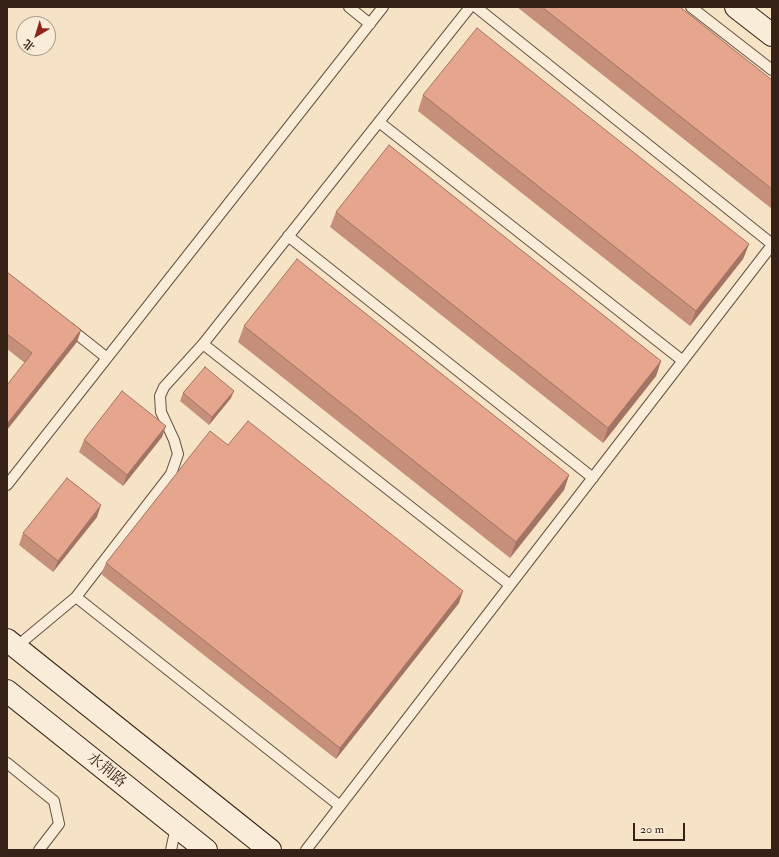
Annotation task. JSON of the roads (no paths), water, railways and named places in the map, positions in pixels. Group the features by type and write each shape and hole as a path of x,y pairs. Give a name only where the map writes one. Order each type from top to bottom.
{"main road":[{"path":"736,7 772,35"},
{"path":"11,643 270,850"},
{"name":"水荆路","path":"7,691 206,850"}],"lane":[{"path":"349,7 370,24"},
{"path":"7,485 383,7"},
{"path":"11,643 76,597 171,474 177,459 177,448 162,416 160,407 160,396 164,387 203,344 470,7"},
{"path":"306,850 772,245 476,7"},
{"path":"691,7 772,70"},
{"path":"379,122 683,361"},
{"path":"288,236 593,478"},
{"path":"57,318 107,358"},
{"path":"203,344 510,585"},
{"path":"76,597 340,806"},
{"path":"7,763 54,801 59,824 39,850"},
{"path":"171,850 176,826"}]}
